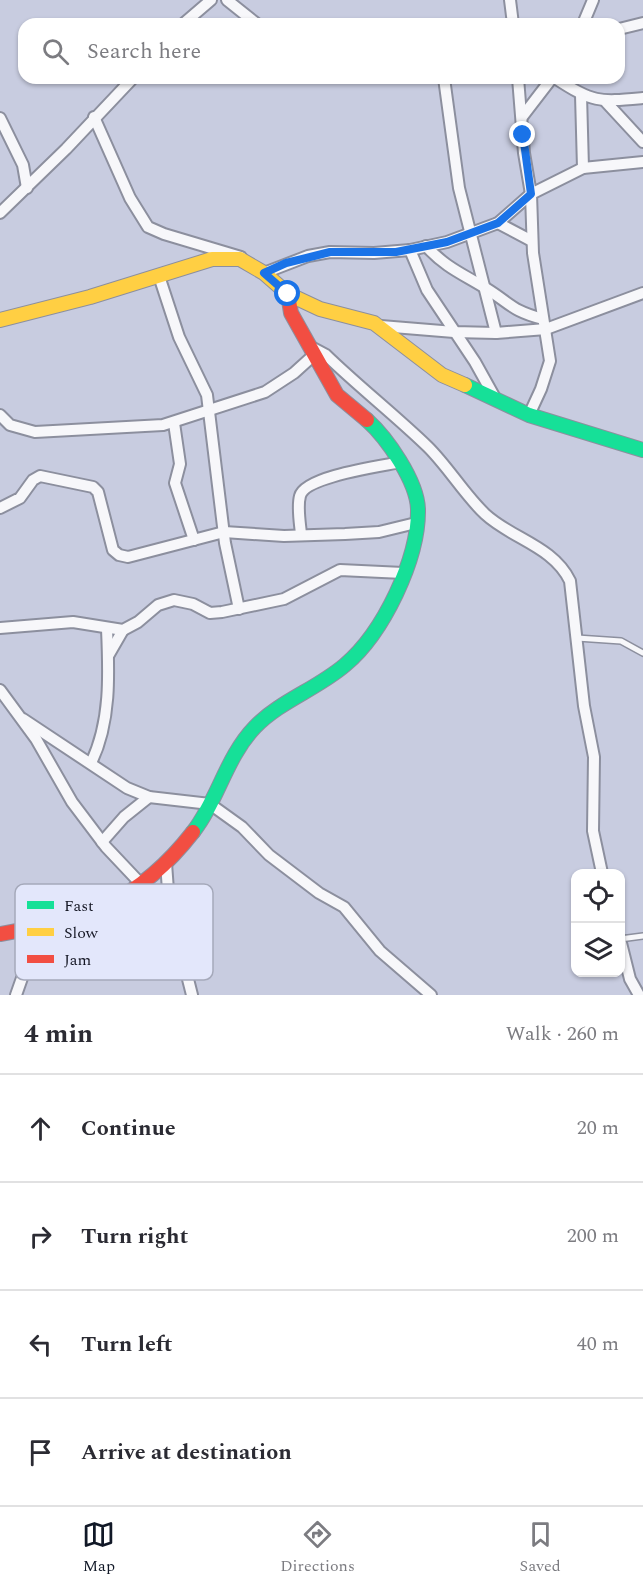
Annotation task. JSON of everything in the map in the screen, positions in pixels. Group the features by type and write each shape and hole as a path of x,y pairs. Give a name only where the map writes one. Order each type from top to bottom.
{"street":[{"path":"190,18 211,0"},
{"path":"227,0 250,18"},
{"path":"510,0 512,18"},
{"path":"586,18 593,0"},
{"path":"625,28 643,23"},
{"path":"0,213 127,84"},
{"path":"445,84 459,188 496,333"},
{"path":"519,84 524,153 531,194 532,241 550,361 529,415"},
{"path":"522,117 549,84"},
{"path":"564,84 581,95 606,102 643,98"},
{"path":"581,95 583,168"},
{"path":"606,102 643,142"},
{"path":"94,117 130,198 148,226 164,234 238,254 288,294 320,309 359,317 378,326 442,375 529,415 643,450"},
{"path":"0,118 23,165 27,188"},
{"path":"264,273 286,263 330,252 410,250 471,234 498,223 531,194 583,168 643,162"},
{"path":"498,223 532,241"},
{"path":"426,246 458,274 486,288 521,313 545,324"},
{"path":"410,250 427,290 495,398"},
{"path":"0,320 90,297 212,259 232,257 245,261"},
{"path":"159,276 179,337 207,394 224,532 239,609"},
{"path":"378,326 496,333 545,324 643,293"},
{"path":"0,690 23,719 72,802 102,842 140,883 166,862 191,836 239,747 254,728 267,716 344,667 377,630 413,548 416,493 409,473 378,430 337,396 291,313 288,294"},
{"path":"0,415 10,425 35,432 80,428 142,427 174,423 265,393 294,373 312,350"},
{"path":"312,350 326,355 430,449 485,514 506,531 553,558 565,570 570,581 584,706 594,757 592,819 601,869"},
{"path":"174,423 180,464 175,483 194,540"},
{"path":"301,534 300,496 305,489 340,474 401,462"},
{"path":"0,508 20,498 33,480 47,475 97,490 109,543 119,555 145,554 224,532 301,534 379,532 416,523"},
{"path":"0,628 73,622 123,630 138,622 158,605 174,600 193,604 210,613 284,599 340,570 403,573"},
{"path":"91,763 102,734 108,656 107,629"},
{"path":"108,656 123,630"},
{"path":"23,719 127,788 149,797 210,804 242,827 268,855 357,919 380,951 431,995"},
{"path":"102,842 124,817 149,797"},
{"path":"166,862 168,884"},
{"path":"0,934 15,931"},
{"path":"625,957 630,979 639,995"},
{"path":"16,995 21,980"},
{"path":"188,980 192,995"}],"lane":[{"path":"577,638 621,641 643,653"},
{"path":"625,938 643,936"}],"traffic: fast":[{"path":"465,385 529,415 643,450"},
{"path":"193,832 202,820 229,765 255,727 287,702 345,665 373,634 396,594 412,550 417,529 418,509 407,473 383,438 367,420"}],"traffic: slow":[{"path":"0,320 90,297 212,259 240,259 264,273 288,294 320,309 374,323 442,375 465,385"}],"traffic: jam":[{"path":"288,294 291,313 337,395 367,420"},
{"path":"141,884 152,876 193,832"},
{"path":"0,934 15,931"}],"route":[{"path":"288,294 264,273 286,263 330,252 374,253 410,250 447,242 498,223 531,194 523,135"}]}
